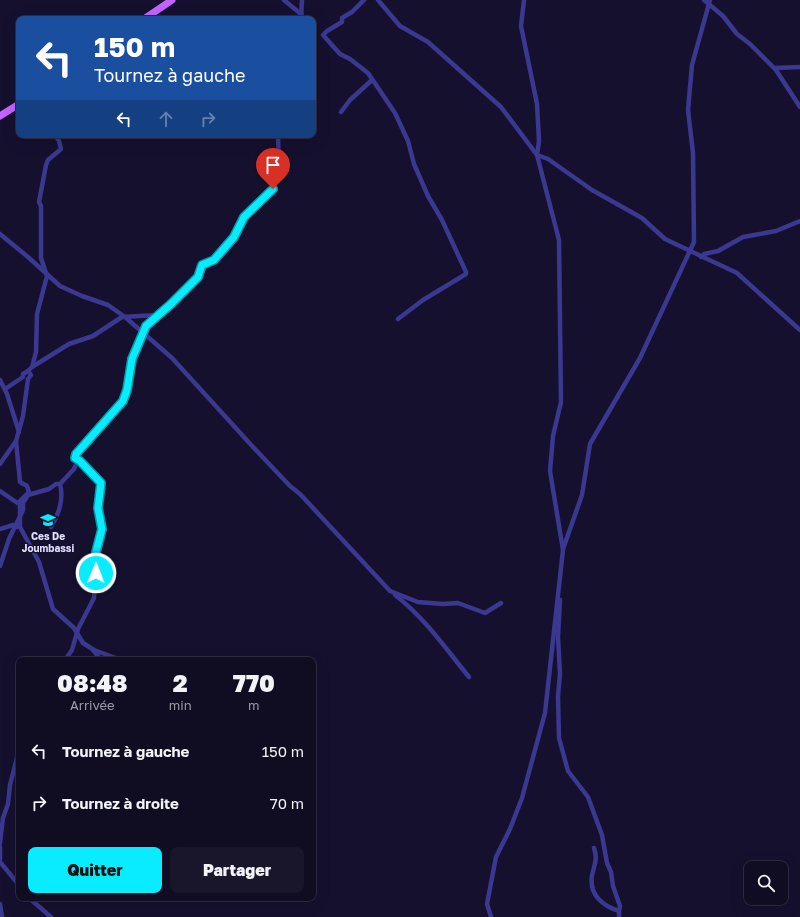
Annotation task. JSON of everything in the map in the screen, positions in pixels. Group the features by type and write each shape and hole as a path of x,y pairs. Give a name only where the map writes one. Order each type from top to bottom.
{"main road":[{"path":"148,16 172,0"},
{"path":"0,116 16,106"}],"street":[{"path":"284,0 301,16"},
{"path":"302,0 302,16"},
{"path":"364,0 352,12 342,18 342,22 326,30 323,35 340,54 362,68 379,88 401,125 408,140 414,164 422,183 452,240 466,272 466,274 423,300 398,319"},
{"path":"378,0 400,26 428,42 501,107 537,155 559,240 561,402 553,436 550,471 563,550"},
{"path":"524,0 521,26 538,104 539,141 537,155"},
{"path":"704,0 709,2 728,21 737,34 750,44 775,68 800,107"},
{"path":"491,917 487,904 496,857 510,829 522,798 546,713 563,550 582,495 590,444 640,358 694,242 693,153 688,110 692,65 709,2"},
{"path":"775,68 800,67"},
{"path":"341,112 350,100 372,80"},
{"path":"32,367 37,349 37,314 47,276 41,258 41,206 39,202 48,160 61,149 56,138"},
{"path":"19,517 23,510 23,502 28,495 49,490 56,484 60,484 74,469 77,462 75,458 76,454 123,401 127,390 130,366 146,326 198,277 202,265 214,260 234,237 244,217 273,189 278,178 278,138"},
{"path":"537,155 548,159 592,190 645,220 665,240 737,273 800,330"},
{"path":"701,257 704,254 718,251 742,238 776,231 800,221"},
{"path":"0,234 44,270 60,286 82,296 108,304 172,358 253,447 290,486 300,494 390,591 416,614 469,677"},
{"path":"5,389 23,377 23,374 32,367 69,344 93,336 119,319 125,317 154,317 158,315"},
{"path":"0,464 16,441 19,432 28,379 31,375 28,371"},
{"path":"0,380 5,389 19,432"},
{"path":"0,566 8,539 18,527 20,501 29,492 27,486 20,482 16,441"},
{"path":"67,657 72,650 77,633 92,602 95,591 96,552 102,529 98,508 102,485 80,461 75,458"},
{"path":"51,527 58,516 61,506 60,484"},
{"path":"0,491 19,504"},
{"path":"18,527 39,562 53,609 77,633 83,643 90,648 113,657"},
{"path":"0,529 18,527"},
{"path":"560,577 560,615 558,637 560,674 558,696 558,738 568,771 588,797 602,835 607,863 612,872 613,886 620,906 619,917"},
{"path":"390,591 418,602 443,604 458,603 475,608 484,613 501,603"},
{"path":"90,648 98,657"},
{"path":"0,843 3,818 8,804 10,785 16,762"},
{"path":"0,847 0,859"},
{"path":"594,848 596,864 592,881 595,895 603,904 619,911"},
{"path":"0,862 16,881"},
{"path":"33,901 52,917"},
{"path":"0,904 2,917"}],"place":[{"name":"Ces De Joumbassi","path":"48,520"}],"route":[{"path":"96,573 96,552 102,529 98,508 101,483 80,461 75,458 76,454 99,430 123,401 127,390 128,374 132,359 146,326 198,277 202,265 214,260 234,237 240,222 244,217 273,189"}]}
